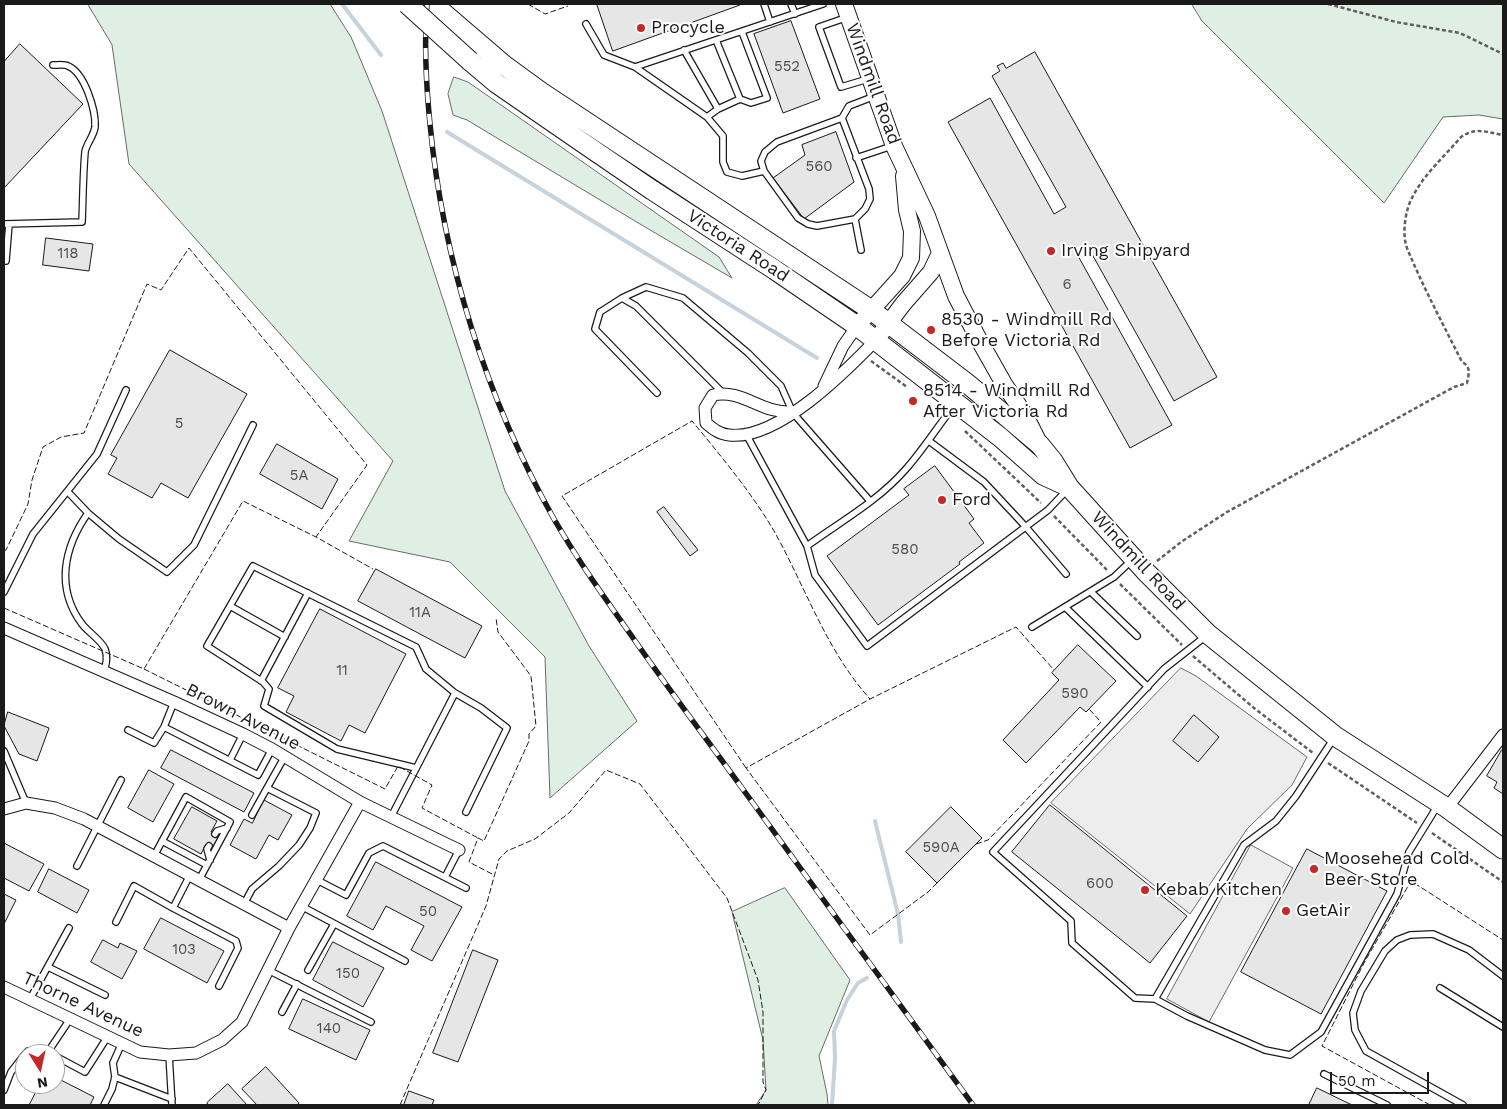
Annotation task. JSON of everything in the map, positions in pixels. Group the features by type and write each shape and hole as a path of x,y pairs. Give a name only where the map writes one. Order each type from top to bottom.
{"main road":[{"name":"Victoria Road","path":"407,4 470,61 504,88 628,174 857,326 957,402 1043,475 1070,487"},
{"name":"Victoria Road","path":"433,4 504,65 567,110 889,323 968,384 1040,445"},
{"name":"Windmill Road","path":"846,10 894,146 927,216 956,296 1004,384 1025,415 1040,445 1070,487 1139,565 1208,634 1335,736 1443,806 1503,849"},
{"name":"Windmill Road","path":"857,326 902,276 911,258 912,231 907,210 903,164"},
{"path":"876,340 903,304 932,272 940,253"}],"street":[{"path":"823,390 843,346 857,326"},
{"path":"793,413 770,409 749,400 723,393 713,394 705,408 706,423 716,431 729,435 752,433 772,426 793,413 823,390 876,340"},
{"name":"Brown Avenue","path":"4,628 243,734 285,756 360,802 459,850"},
{"path":"1443,806 1503,735"},
{"name":"Thorne Avenue","path":"4,987 140,1052 169,1055 196,1053 222,1040 242,1022 289,928 360,802"},
{"path":"4,808 26,803 55,808 84,819 289,928"}],"lane":[{"path":"764,4 770,22"},
{"path":"791,4 795,14"},
{"path":"635,67 823,4"},
{"path":"846,10 819,27 841,87 870,78"},
{"path":"586,24 604,55 635,67 707,117 723,136 723,162 727,172 742,176 764,171"},
{"path":"707,117 718,109 740,99 751,103 767,98 742,32"},
{"path":"716,40 740,99"},
{"path":"684,50 718,109"},
{"path":"6,261 7,224 82,222 86,150 95,128 93,111 88,90 83,80 68,65 53,65"},
{"path":"842,118 869,189 870,199 865,209 855,219 817,226 808,224 798,218 764,171 761,161 765,152 777,142 842,118 849,106 876,96"},
{"path":"856,158 894,146"},
{"path":"855,219 861,250"},
{"path":"657,392 595,329 600,312 622,298 646,287 683,298 748,353 781,386 793,413 870,501"},
{"path":"622,298 636,306 723,393"},
{"path":"4,592 33,534 97,454 126,390"},
{"path":"807,546 880,494 904,471 929,441 957,402"},
{"path":"68,492 88,513 119,539 167,572 194,545 253,425"},
{"path":"746,434 807,546 815,575 867,646 1048,510 1070,487"},
{"path":"929,441 984,482 1066,574"},
{"path":"88,513 77,529 72,543 65,578 67,593 73,610 82,624 105,648 107,661 104,672"},
{"path":"1032,627 1114,577 1139,565"},
{"path":"416,768 337,749 264,706 269,689 261,681 207,646 253,566 416,647 426,670 455,693 481,708 507,728 466,812"},
{"path":"1091,592 1137,636"},
{"path":"261,681 308,593"},
{"path":"230,606 285,637"},
{"path":"1065,607 1148,686"},
{"path":"1208,634 1164,670 1148,686 993,852 1071,921 1072,942 1135,998 1155,999 1187,1016 1265,1050 1290,1054 1321,1032 1397,894 1409,852 1443,806"},
{"path":"391,817 455,693"},
{"path":"128,730 154,743 164,727 174,702"},
{"path":"164,727 258,775 272,749"},
{"path":"230,760 243,734"},
{"path":"1155,999 1244,845 1276,821 1296,796 1335,736"},
{"path":"4,751 26,803"},
{"path":"252,815 285,756"},
{"path":"77,866 121,780"},
{"path":"244,904 252,889 279,866 299,845 310,828 316,813 267,788"},
{"path":"154,856 186,797 230,822 208,863 194,877 173,908"},
{"path":"215,834 217,831 227,828"},
{"path":"162,841 208,863"},
{"path":"208,863 207,849 209,846"},
{"path":"316,880 346,896 368,853 383,846 466,888"},
{"path":"445,877 459,850"},
{"path":"116,922 134,886 236,941 238,948 219,986"},
{"path":"301,906 404,961"},
{"path":"308,970 334,924"},
{"path":"30,999 69,928"},
{"path":"1463,1105 1366,1051 1355,1030 1353,1013 1361,991 1385,951 1397,940 1410,934 1433,934 1469,950 1503,976"},
{"path":"48,966 106,995"},
{"path":"268,970 371,1022"},
{"path":"282,1012 297,984"},
{"path":"1440,988 1503,1027"},
{"path":"55,1044 71,1018"},
{"path":"65,1061 86,1072 108,1036"},
{"path":"104,1105 112,1089 115,1077 113,1063 122,1043"},
{"path":"115,1077 172,1102 169,1055"},
{"path":"4,1090 15,1067"},
{"path":"1324,1074 1387,1105"}],"path":[{"path":"1328,4 1396,22 1460,33 1503,54"},
{"path":"1139,565 1181,542 1227,512 1454,387 1467,383 1470,374 1469,366 1462,362 1410,256 1404,233 1405,225 1410,202 1416,191 1461,137 1470,132 1482,130 1503,135"}],"green space":[{"path":"88,4 330,4 351,37 382,111 505,491 589,646 637,721 550,798 545,657 450,562 349,541 393,461 129,164 112,45"},
{"path":"1192,4 1503,4 1503,119 1479,115 1443,117 1384,203 1202,21"},
{"path":"454,77 468,82 719,257 732,278 467,120 453,115 448,94"},
{"path":"785,888 850,980 819,1056 828,1105 756,1105 766,1090 763,1040 732,912"}],"shaded area":[{"path":"1181,668 1196,676 1307,757 1292,785 1247,829 1190,914 1051,803"},
{"path":"1251,845 1293,868 1209,1022 1167,999"}],"building":[{"name":"Procycle","path":"597,4 739,4 740,5 613,51"},
{"path":"791,21 820,99 783,113 754,34"},
{"path":"20,44 83,104 4,188 4,62"},
{"name":"Irving Shipyard","path":"1035,52 1217,377 1174,401 1088,247 1077,254 1172,425 1130,448 948,122 990,98 1054,214 1066,207 992,76 1000,71 997,66 1003,63 1006,68"},
{"path":"836,132 854,182 804,219 773,178 805,155 802,145"},
{"path":"46,238 93,244 89,271 43,265"},
{"path":"170,350 247,394 188,498 161,483 152,498 108,474 117,458 111,455"},
{"path":"277,444 338,479 322,509 260,474"},
{"path":"935,466 974,519 969,523 984,543 959,562 960,564 878,625 827,556 909,495 904,489"},
{"path":"664,507 698,550 690,556 657,512"},
{"path":"376,569 482,626 465,658 358,601"},
{"path":"320,609 406,654 365,733 349,725 341,741 286,712 294,696 278,688"},
{"path":"1078,645 1116,681 1086,712 1080,707 1026,763 1003,740 1059,680 1052,673"},
{"path":"8,712 49,728 37,761 19,754 4,726"},
{"path":"1194,715 1219,737 1198,762 1173,741"},
{"path":"171,750 254,793 244,812 161,768"},
{"path":"1502,750 1503,794 1494,788 1497,782 1487,776"},
{"path":"149,770 174,784 153,822 128,808"},
{"path":"264,800 292,815 278,840 269,835 256,859 230,845 244,819 252,823"},
{"path":"1050,805 1187,916 1150,963 1012,852"},
{"path":"192,807 217,821 211,832 220,837 214,848 206,844 201,854 174,839"},
{"path":"951,807 982,838 937,883 906,852"},
{"path":"4,843 44,864 29,891 4,878"},
{"path":"1307,849 1387,891 1321,1014 1241,972"},
{"path":"376,862 462,907 432,961 411,950 424,926 386,906 373,930 347,916"},
{"path":"49,869 89,890 77,913 38,892"},
{"path":"4,894 16,900 4,924"},
{"path":"161,918 224,951 207,983 144,949"},
{"path":"103,940 118,948 120,943 137,951 122,979 91,962"},
{"path":"333,942 384,968 363,1007 313,980"},
{"path":"473,950 498,960 458,1062 433,1053"},
{"path":"303,999 370,1030 356,1060 289,1029"},
{"path":"266,1067 299,1103 297,1105 257,1105 242,1089"},
{"path":"65,1082 94,1097 90,1105 29,1105 35,1094 65,1094"},
{"path":"228,1084 247,1105 209,1105 207,1103"},
{"path":"1317,1088 1352,1105 1309,1105"},
{"path":"409,1091 434,1100 432,1105 404,1105"}],"waterway":[{"path":"342,4 381,55"},
{"path":"447,132 817,358"},
{"path":"875,821 898,914 901,942"},
{"path":"832,1105 835,1058 834,1031 847,1000 858,983 867,978"}],"railway":[{"path":"427,4 426,49 429,109 436,175 445,227 471,328 488,377 530,473 563,534 611,606 672,693 973,1105"}],"fence":[{"path":"528,4 545,14 568,6"},
{"path":"4,551 28,504 32,480 43,447 61,437 84,433 147,284 161,290 189,248 367,465 316,537"},
{"path":"746,768 562,496 692,421 756,502 786,553 841,660 870,699"},
{"path":"4,608 144,669 243,501 316,537 373,569"},
{"path":"492,874 469,862 478,838 484,841 529,741 529,734 536,726 531,676 498,632 496,618"},
{"path":"937,883 928,892 870,935 746,768 870,699 1016,627 1054,670"},
{"path":"144,669 385,789 398,766 432,785 422,808 478,838"},
{"path":"976,844 988,840 1101,722 1089,709"},
{"path":"400,1105 486,906 499,859 507,851 535,839 569,813 606,770 640,784 727,898 758,980 763,1012 763,1082 766,1090 758,1105"},
{"path":"1430,1105 1322,1046 1364,963 1411,881 1503,940"}],"place":[{"name":"Procycle","path":"641,28"},
{"name":"Irving Shipyard","path":"1051,251"},
{"name":"8530 - Windmill Rd Before Victoria Rd","path":"931,330"},
{"name":"8514 - Windmill Rd After Victoria Rd","path":"913,401"},
{"name":"Ford","path":"942,500"},
{"name":"Moosehead Cold Beer Store","path":"1314,869"},
{"name":"Kebab Kitchen","path":"1145,890"},
{"name":"GetAir","path":"1286,911"}]}
